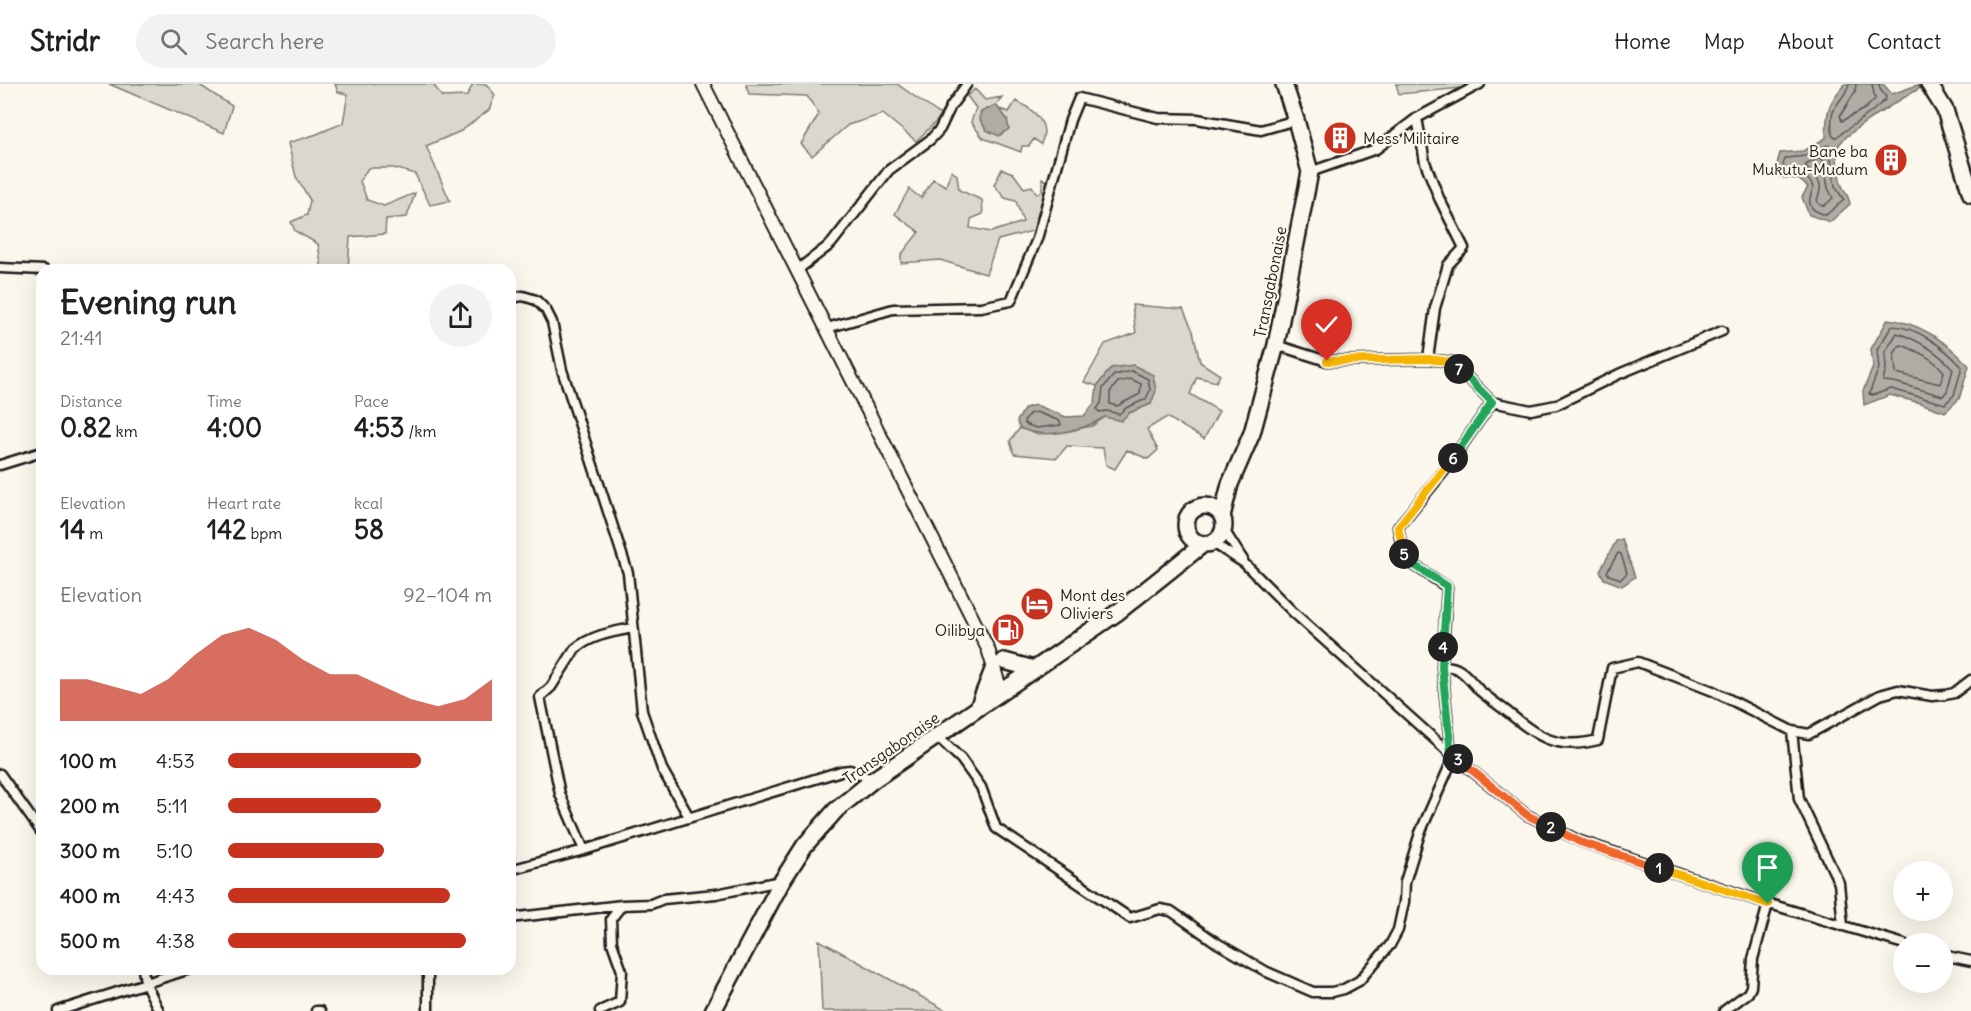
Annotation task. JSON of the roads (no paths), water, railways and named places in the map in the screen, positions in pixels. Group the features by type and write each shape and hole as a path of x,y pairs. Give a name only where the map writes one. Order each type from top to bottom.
{"highway":[{"name":"Transgabonaise","path":"1223,523 1230,484 1252,433 1276,345 1310,172 1284,84"},
{"path":"1929,84 1945,110 1970,189"},
{"name":"Transgabonaise","path":"1209,506 1230,484"},
{"path":"1200,506 1214,508 1223,523 1222,535 1207,544 1191,539 1185,526 1192,510 1200,506"},
{"name":"Transgabonaise","path":"1159,577 1179,551 1187,534"},
{"name":"Transgabonaise","path":"716,1009 782,880 805,845 836,810 873,780 1118,612 1159,577 1207,544"},
{"path":"978,708 999,665 1034,669"}],"street":[{"path":"703,84 988,649 1015,682"},
{"path":"796,271 831,244 889,170 932,139 967,84"},
{"path":"1310,172 1376,149 1417,118 1480,84"},
{"path":"827,328 893,309 981,307 1011,301 1037,239 1070,120 1079,98 1158,118 1197,119 1262,130 1296,120"},
{"path":"1417,118 1425,162 1439,198 1464,248 1448,265 1435,308 1428,359"},
{"path":"0,268 36,270"},
{"path":"516,297 523,296 536,300 546,310 552,322 562,370 628,573 642,711 662,769 689,817"},
{"path":"1276,345 1327,361 1428,359 1452,362 1492,402 1531,410 1556,405 1619,374 1722,331"},
{"path":"938,737 961,759 981,787 996,828 1130,918 1160,909 1171,911 1217,943 1267,972 1313,992 1332,992 1359,981 1390,945 1398,930 1404,902 1405,882 1420,833 1453,755 1442,667 1447,586 1414,565 1403,553 1398,527 1444,470 1492,402"},
{"path":"0,465 36,454"},
{"path":"1223,523 1244,563 1293,612 1453,755 1527,815 1580,842 1768,904 1893,941"},
{"path":"1207,544 1244,563"},
{"path":"584,850 560,794 540,697 551,687 575,649 580,645 601,634 633,628"},
{"path":"1442,667 1447,666 1466,673 1479,690 1532,732 1554,742 1577,746 1598,740 1612,668 1638,662 1713,692 1792,731 1809,734 1880,696 1898,690 1932,696 1945,695 1954,693 1971,680"},
{"path":"999,665 1001,692"},
{"path":"1792,731 1799,799 1839,883 1843,926"},
{"path":"516,868 584,850 841,771 850,770 873,780"},
{"path":"0,774 36,825"},
{"path":"516,917 622,905 651,904 663,899 716,894 782,880"},
{"path":"1724,1011 1748,993 1751,987 1753,959 1768,904"},
{"path":"600,1011 620,1002 622,971 612,943 611,919 622,905"},
{"path":"1953,958 1971,961"},
{"path":"144,975 159,1011"},
{"path":"58,1011 170,975"},
{"path":"428,975 428,1011"}],"water":[{"path":"1845,84 1883,84 1892,94 1918,85 1920,88 1862,125 1842,141 1838,147 1837,160 1842,186 1850,204 1830,222 1809,215 1802,197 1808,187 1798,179 1780,177 1777,164 1780,153 1803,151 1826,138 1831,103"},
{"path":"996,105 1007,119 1009,129 999,136 986,130 979,118 981,112"},
{"path":"1888,319 1912,325 1933,335 1969,366 1959,399 1945,412 1890,395 1864,405 1863,391 1873,367 1871,349"},
{"path":"1133,365 1153,375 1156,391 1151,404 1129,413 1121,421 1105,417 1075,430 1052,433 1030,432 1020,428 1017,421 1025,408 1036,405 1066,417 1084,416 1095,402 1097,386 1111,368"},
{"path":"1622,539 1635,577 1622,586 1604,579 1600,571 1616,541"}],"place":[{"name":"Mess Militaire","path":"1340,138"},
{"name":"Bane ba Mukutu-Mudum","path":"1891,160"},
{"name":"Mont des Oliviers","path":"1037,604"},
{"name":"Oilibya","path":"1008,630"}]}
